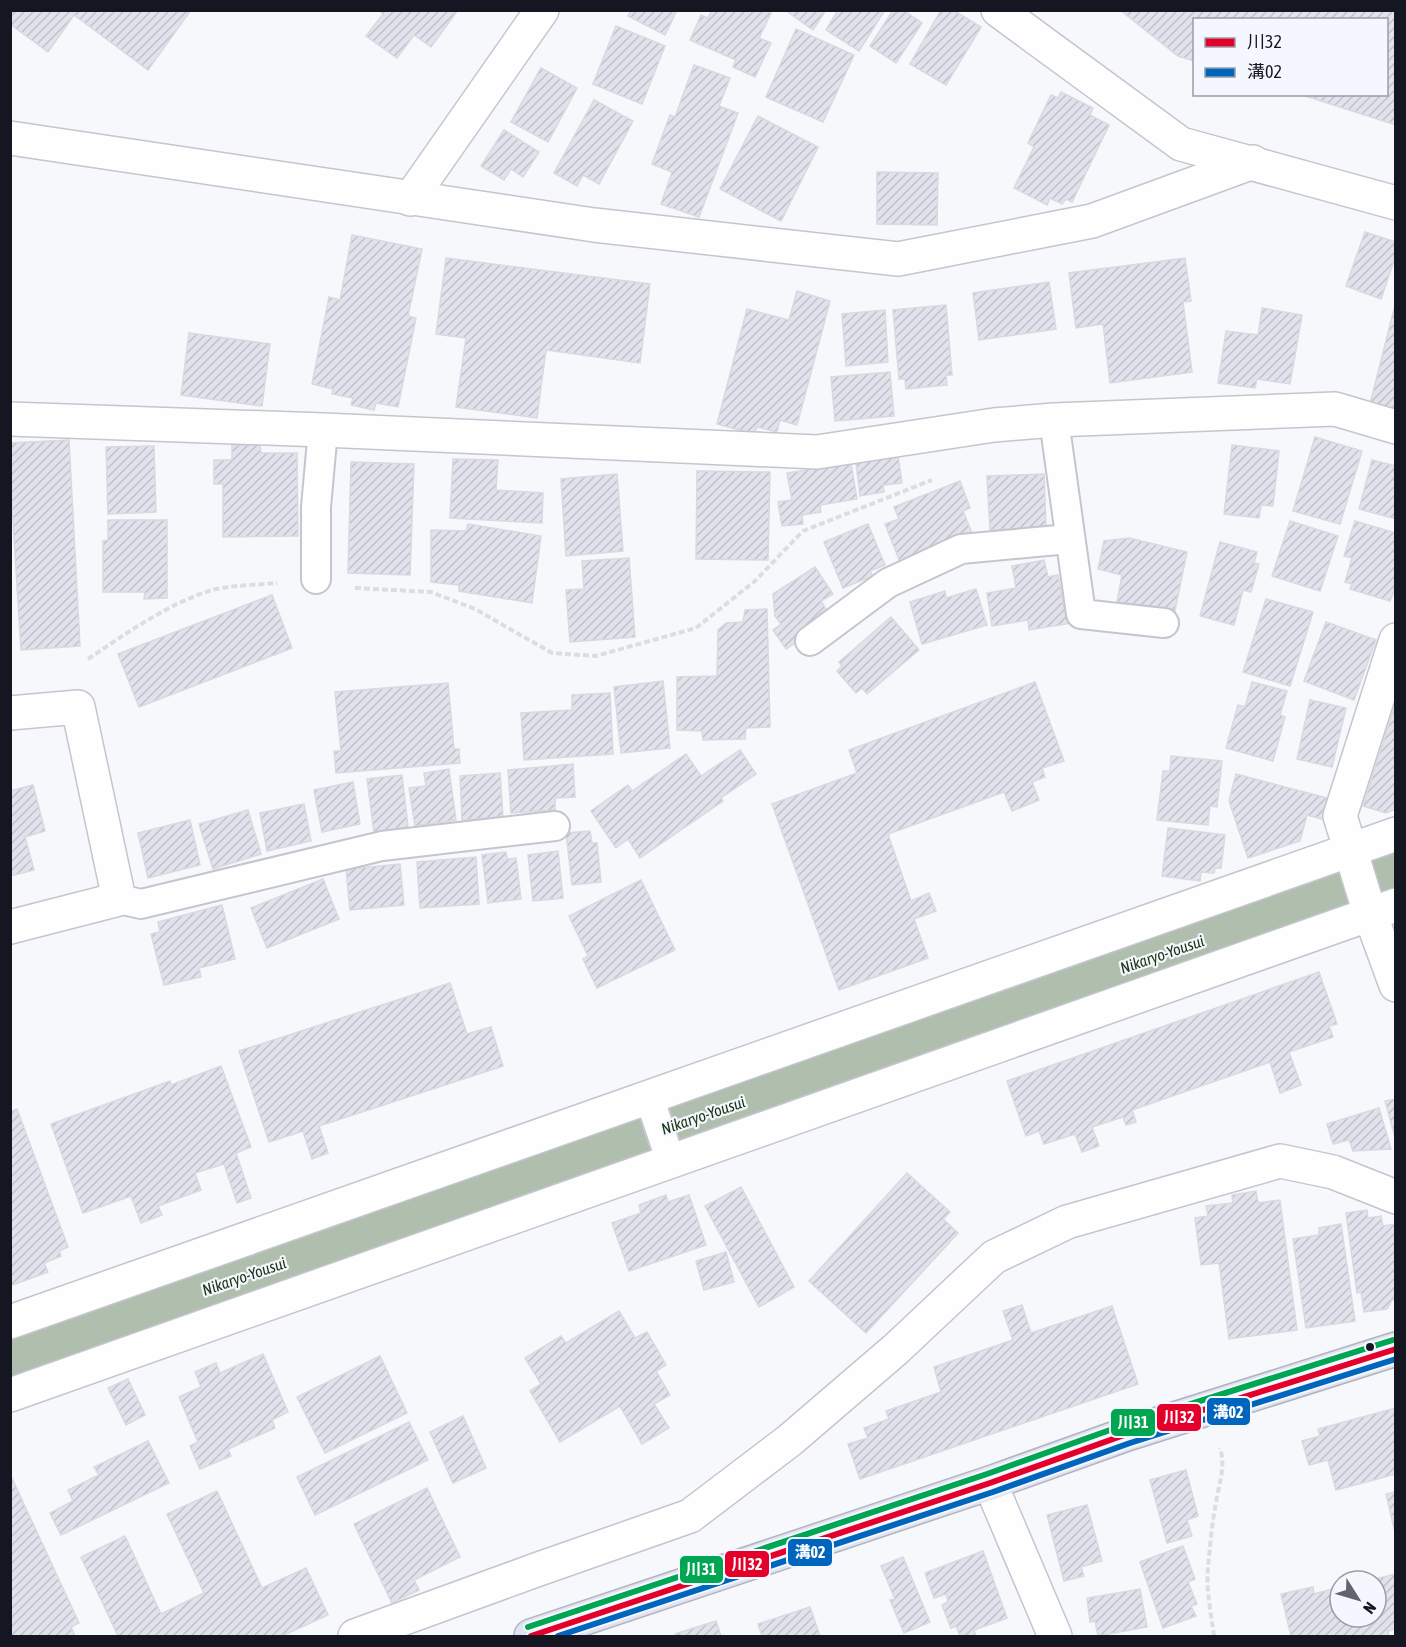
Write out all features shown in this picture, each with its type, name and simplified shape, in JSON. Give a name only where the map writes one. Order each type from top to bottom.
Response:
[{"type":"highway","points":[[531,1636],[990,1483],[1127,1434],[1395,1349]]},
{"type":"street","points":[[411,199],[542,10]]},
{"type":"street","points":[[998,10],[1180,144],[1253,162],[1395,203]]},
{"type":"street","points":[[10,138],[594,225],[898,259],[1092,221],[1253,162]]},
{"type":"street","points":[[10,419],[817,452],[994,425],[1054,420],[1335,409],[1395,427]]},
{"type":"street","points":[[1395,640],[1340,816],[1349,849],[1383,909],[1395,985]]},
{"type":"street","points":[[10,713],[78,707],[119,899],[10,927]]},
{"type":"street","points":[[10,1322],[1395,834]]},
{"type":"street","points":[[10,1395],[1383,909]]},
{"type":"street","points":[[354,1636],[690,1516],[790,1440],[888,1357],[994,1257],[1067,1222],[1280,1161],[1333,1172],[1395,1197]]},
{"type":"street","points":[[990,1483],[1055,1636]]},
{"type":"lane","points":[[1054,420],[1081,614],[1164,623]]},
{"type":"lane","points":[[316,579],[316,507],[323,430]]},
{"type":"lane","points":[[810,641],[888,583],[961,549],[1069,539]]},
{"type":"lane","points":[[119,899],[141,904],[382,846],[555,826]]},
{"type":"lane","points":[[649,1097],[671,1161]]},
{"type":"path","points":[[88,659],[180,602],[214,590],[316,579],[362,590],[431,592],[475,609],[552,653],[596,656],[696,628],[755,581],[803,531],[935,479]]},
{"type":"path","points":[[1206,1409],[1223,1459],[1208,1569],[1208,1594],[1214,1636]]},
{"type":"building","points":[[10,10],[191,10],[148,70],[74,15],[48,52],[10,24]]},
{"type":"building","points":[[378,10],[458,10],[431,47],[414,35],[397,58],[366,36],[383,14]]},
{"type":"building","points":[[631,10],[677,10],[665,35],[628,16]]},
{"type":"building","points":[[712,10],[765,10],[771,13],[759,38],[771,43],[755,77],[733,67],[736,60],[690,40],[701,15],[708,18]]},
{"type":"building","points":[[785,10],[826,10],[813,30]]},
{"type":"building","points":[[838,10],[885,10],[859,51],[826,30]]},
{"type":"building","points":[[893,10],[903,10],[922,23],[896,63],[870,46]]},
{"type":"building","points":[[941,10],[953,10],[981,27],[946,85],[910,64]]},
{"type":"building","points":[[1120,10],[1396,10],[1396,125],[1305,96],[1388,96],[1388,18],[1193,18],[1193,61],[1178,56]]},
{"type":"building","points":[[616,26],[665,46],[642,104],[593,84]]},
{"type":"building","points":[[796,29],[854,55],[823,122],[766,97]]},
{"type":"building","points":[[694,65],[730,78],[719,106],[738,113],[699,217],[661,204],[672,172],[652,164],[670,115],[675,117]]},
{"type":"building","points":[[541,68],[577,88],[548,142],[511,122]]},
{"type":"building","points":[[1061,92],[1093,108],[1090,115],[1109,125],[1072,202],[1066,199],[1062,204],[1050,198],[1047,205],[1014,188],[1034,147],[1028,143],[1051,95],[1058,98]]},
{"type":"building","points":[[594,100],[633,121],[599,184],[583,175],[577,186],[554,173]]},
{"type":"building","points":[[758,116],[818,147],[781,221],[720,189]]},
{"type":"building","points":[[504,130],[539,152],[523,177],[511,169],[504,180],[481,166]]},
{"type":"building","points":[[877,172],[938,173],[937,225],[877,224]]},
{"type":"building","points":[[1365,232],[1396,242],[1396,255],[1381,299],[1346,286]]},
{"type":"building","points":[[352,235],[422,249],[408,316],[416,318],[398,407],[376,403],[374,410],[351,405],[353,398],[332,394],[333,389],[312,384],[329,297],[340,300]]},
{"type":"building","points":[[446,258],[650,284],[640,363],[546,350],[537,418],[456,407],[466,338],[436,334]]},
{"type":"building","points":[[1185,258],[1191,301],[1183,302],[1192,372],[1110,383],[1103,324],[1076,328],[1069,273]]},
{"type":"building","points":[[1049,282],[1056,329],[979,340],[973,293]]},
{"type":"building","points":[[797,291],[830,301],[797,425],[780,420],[777,432],[757,427],[754,434],[717,424],[747,309],[789,320]]},
{"type":"building","points":[[946,305],[952,375],[946,375],[947,385],[906,389],[905,379],[899,379],[893,310]]},
{"type":"building","points":[[1262,308],[1302,315],[1290,384],[1257,379],[1255,388],[1218,383],[1226,331],[1258,335]]},
{"type":"building","points":[[1394,309],[1396,309],[1396,410],[1370,404]]},
{"type":"building","points":[[885,310],[888,362],[846,366],[842,314]]},
{"type":"building","points":[[189,333],[270,344],[262,406],[181,395]]},
{"type":"building","points":[[890,372],[894,416],[835,421],[831,377]]},
{"type":"building","points":[[1315,437],[1362,451],[1340,524],[1293,511]]},
{"type":"building","points":[[69,440],[80,646],[21,650],[10,443]]},
{"type":"building","points":[[260,444],[261,453],[297,453],[298,536],[223,537],[223,484],[214,484],[214,460],[232,460],[232,445]]},
{"type":"building","points":[[1232,445],[1279,451],[1273,506],[1261,505],[1259,518],[1224,514]]},
{"type":"building","points":[[154,446],[156,512],[108,514],[106,447]]},
{"type":"building","points":[[897,449],[902,483],[883,485],[884,492],[860,496],[855,455]]},
{"type":"building","points":[[453,459],[498,460],[496,490],[543,493],[542,523],[450,518]]},
{"type":"building","points":[[1372,460],[1396,466],[1396,519],[1359,509]]},
{"type":"building","points":[[351,462],[414,464],[410,575],[348,573]]},
{"type":"building","points":[[851,463],[857,499],[820,505],[821,512],[802,515],[803,524],[782,526],[778,502],[792,500],[787,473]]},
{"type":"building","points":[[697,471],[770,472],[768,560],[696,559]]},
{"type":"building","points":[[617,474],[623,551],[566,556],[561,479]]},
{"type":"building","points":[[1044,474],[1046,527],[990,530],[987,476]]},
{"type":"building","points":[[960,481],[970,508],[963,511],[972,533],[900,562],[885,524],[899,519],[894,507]]},
{"type":"building","points":[[108,520],[167,520],[167,598],[144,599],[145,592],[103,592],[103,541],[108,540]]},
{"type":"building","points":[[1290,521],[1338,536],[1320,591],[1272,576]]},
{"type":"building","points":[[1355,521],[1396,533],[1396,586],[1390,601],[1350,589],[1352,584],[1345,582],[1352,558],[1344,556]]},
{"type":"building","points":[[468,524],[541,536],[532,603],[459,591],[459,585],[431,582],[431,530],[466,531]]},
{"type":"building","points":[[868,524],[885,565],[870,571],[873,576],[843,588],[824,542]]},
{"type":"building","points":[[1129,538],[1187,552],[1174,615],[1117,602],[1122,575],[1098,569],[1104,541]]},
{"type":"building","points":[[1220,542],[1257,552],[1254,563],[1259,564],[1251,592],[1243,590],[1234,625],[1200,616]]},
{"type":"building","points":[[629,558],[635,637],[570,642],[566,590],[584,589],[582,561]]},
{"type":"building","points":[[1044,560],[1048,577],[1058,575],[1064,608],[1070,607],[1073,623],[1029,630],[1028,620],[992,626],[987,593],[1016,588],[1012,566]]},
{"type":"building","points":[[815,567],[833,594],[821,601],[827,611],[815,618],[820,627],[786,649],[773,630],[781,624],[775,616],[773,594]]},
{"type":"building","points":[[976,589],[987,625],[922,644],[910,602],[945,591],[946,598]]},
{"type":"building","points":[[272,595],[292,648],[139,707],[118,654]]},
{"type":"building","points":[[1266,599],[1313,612],[1290,686],[1243,672]]},
{"type":"building","points":[[767,609],[770,727],[746,728],[745,739],[703,740],[702,731],[677,730],[677,677],[717,676],[718,630],[726,623],[743,622],[745,610]]},
{"type":"building","points":[[891,617],[919,650],[867,694],[862,688],[856,693],[837,671],[842,666],[839,662]]},
{"type":"building","points":[[1326,622],[1376,640],[1354,700],[1304,681]]},
{"type":"building","points":[[663,681],[670,748],[621,753],[614,687]]},
{"type":"building","points":[[1035,682],[1064,761],[1042,768],[1045,777],[1032,782],[1039,800],[1012,811],[1004,792],[888,834],[911,901],[929,893],[936,911],[914,919],[928,958],[839,990],[772,804],[857,773],[849,750]]},
{"type":"building","points":[[1252,682],[1287,691],[1280,715],[1285,717],[1273,761],[1226,748],[1238,705],[1245,707]]},
{"type":"building","points":[[448,683],[454,749],[459,749],[460,763],[336,773],[334,751],[341,751],[335,692]]},
{"type":"building","points":[[610,693],[613,754],[524,760],[521,713],[572,710],[572,695]]},
{"type":"building","points":[[1310,700],[1346,708],[1332,767],[1297,759]]},
{"type":"building","points":[[1396,702],[1396,809],[1386,813],[1363,806]]},
{"type":"building","points":[[740,750],[756,774],[721,798],[723,801],[640,858],[628,839],[616,848],[591,811],[628,785],[632,791],[686,754],[701,776]]},
{"type":"building","points":[[1171,756],[1222,761],[1217,807],[1210,806],[1208,825],[1157,820],[1163,771],[1170,771]]},
{"type":"building","points":[[573,764],[575,797],[555,798],[555,810],[511,813],[508,770]]},
{"type":"building","points":[[449,769],[456,820],[415,826],[409,788],[426,786],[424,773]]},
{"type":"building","points":[[500,773],[503,817],[462,820],[460,776]]},
{"type":"building","points":[[1236,774],[1327,798],[1322,819],[1307,815],[1300,841],[1248,858],[1229,801]]},
{"type":"building","points":[[402,775],[408,827],[374,832],[367,779]]},
{"type":"building","points":[[353,782],[360,824],[322,832],[314,790]]},
{"type":"building","points":[[33,785],[45,831],[25,837],[34,870],[10,876],[10,791]]},
{"type":"building","points":[[304,804],[311,841],[267,851],[260,813]]},
{"type":"building","points":[[248,810],[261,854],[213,869],[199,824]]},
{"type":"building","points":[[190,820],[200,865],[148,878],[138,833]]},
{"type":"building","points":[[1168,828],[1225,835],[1221,868],[1215,868],[1214,873],[1201,872],[1200,881],[1162,876]]},
{"type":"building","points":[[590,831],[592,843],[597,843],[601,882],[572,885],[566,833]]},
{"type":"building","points":[[558,851],[563,898],[533,901],[528,855]]},
{"type":"building","points":[[506,852],[507,859],[516,858],[521,899],[488,903],[482,855]]},
{"type":"building","points":[[476,857],[479,904],[420,908],[417,862]]},
{"type":"building","points":[[400,864],[404,905],[350,910],[346,869]]},
{"type":"building","points":[[323,879],[339,919],[267,948],[251,908]]},
{"type":"building","points":[[641,880],[675,950],[597,988],[583,959],[588,956],[569,916]]},
{"type":"building","points":[[222,905],[235,959],[199,968],[201,977],[164,985],[151,934],[160,932],[158,922]]},
{"type":"building","points":[[1319,972],[1337,1024],[1329,1026],[1333,1037],[1289,1052],[1301,1085],[1280,1093],[1270,1062],[1132,1110],[1136,1122],[1126,1125],[1123,1117],[1092,1127],[1099,1146],[1082,1152],[1075,1134],[1044,1144],[1039,1131],[1026,1136],[1007,1081]]},
{"type":"building","points":[[450,983],[467,1034],[491,1027],[503,1066],[319,1126],[328,1153],[312,1159],[303,1131],[269,1142],[239,1051]]},
{"type":"building","points":[[221,1066],[251,1147],[236,1153],[251,1198],[237,1203],[224,1164],[195,1173],[201,1190],[158,1206],[162,1215],[141,1223],[131,1196],[83,1213],[51,1124],[170,1081],[171,1085]]},
{"type":"building","points":[[1396,1099],[1396,1141],[1385,1101]]},
{"type":"building","points":[[1379,1108],[1391,1149],[1353,1151],[1349,1140],[1333,1144],[1327,1124]]},
{"type":"building","points":[[17,1109],[68,1247],[59,1251],[61,1256],[44,1263],[48,1272],[10,1286],[10,1112]]},
{"type":"building","points":[[907,1173],[950,1212],[943,1219],[958,1233],[866,1333],[809,1281]]},
{"type":"building","points":[[741,1187],[794,1287],[759,1307],[705,1206]]},
{"type":"building","points":[[1256,1191],[1258,1203],[1280,1200],[1297,1330],[1229,1339],[1219,1263],[1201,1265],[1195,1218],[1208,1216],[1206,1206],[1233,1203],[1232,1195]]},
{"type":"building","points":[[666,1195],[668,1202],[689,1195],[706,1245],[629,1271],[612,1223],[641,1213],[639,1205]]},
{"type":"building","points":[[1367,1210],[1368,1218],[1381,1216],[1383,1226],[1396,1224],[1396,1299],[1392,1300],[1387,1309],[1364,1312],[1361,1292],[1357,1293],[1346,1213]]},
{"type":"building","points":[[1341,1224],[1355,1321],[1306,1328],[1293,1239],[1319,1235],[1319,1228]]},
{"type":"building","points":[[726,1252],[734,1282],[704,1290],[696,1261]]},
{"type":"building","points":[[1022,1305],[1031,1333],[1112,1306],[1138,1384],[860,1479],[848,1444],[868,1438],[864,1428],[889,1419],[886,1411],[941,1392],[934,1367],[1013,1340],[1003,1311]]},
{"type":"building","points":[[619,1311],[635,1338],[647,1332],[666,1365],[656,1371],[670,1395],[654,1404],[669,1428],[642,1444],[620,1406],[560,1442],[530,1391],[541,1384],[525,1358],[561,1336],[566,1343]]},
{"type":"building","points":[[263,1354],[288,1412],[272,1420],[275,1428],[228,1449],[231,1456],[200,1469],[190,1446],[198,1442],[179,1397],[201,1387],[195,1372],[216,1363],[220,1373]]},
{"type":"building","points":[[380,1356],[407,1413],[325,1453],[297,1397]]},
{"type":"building","points":[[128,1379],[145,1415],[126,1425],[108,1388]]},
{"type":"building","points":[[1396,1408],[1396,1474],[1336,1490],[1328,1460],[1309,1465],[1302,1441],[1320,1436],[1318,1429]]},
{"type":"building","points":[[463,1416],[486,1468],[453,1483],[430,1432]]},
{"type":"building","points":[[409,1422],[428,1460],[315,1515],[297,1477]]},
{"type":"building","points":[[148,1441],[169,1483],[61,1535],[50,1513],[73,1501],[68,1490],[99,1475],[94,1467]]},
{"type":"building","points":[[1186,1470],[1198,1516],[1187,1520],[1192,1536],[1167,1543],[1150,1480]]},
{"type":"building","points":[[10,1474],[79,1623],[71,1627],[75,1636],[10,1636]]},
{"type":"building","points":[[427,1488],[460,1557],[414,1580],[419,1590],[392,1603],[354,1524]]},
{"type":"building","points":[[217,1491],[262,1588],[306,1568],[328,1615],[282,1636],[118,1636],[81,1557],[125,1536],[161,1614],[204,1593],[167,1514]]},
{"type":"building","points":[[1396,1492],[1396,1537],[1386,1494]]},
{"type":"building","points":[[1087,1505],[1102,1561],[1081,1567],[1084,1576],[1064,1581],[1047,1515]]},
{"type":"building","points":[[1183,1546],[1195,1579],[1188,1582],[1197,1604],[1191,1606],[1196,1616],[1163,1628],[1140,1562]]},
{"type":"building","points":[[983,1551],[1007,1618],[974,1630],[976,1636],[960,1636],[956,1626],[951,1628],[942,1605],[948,1602],[946,1594],[934,1598],[925,1573]]},
{"type":"building","points":[[903,1557],[930,1622],[904,1633],[890,1600],[895,1599],[881,1566]]},
{"type":"building","points":[[1396,1574],[1396,1629],[1388,1631],[1389,1636],[1291,1636],[1281,1594],[1313,1587],[1314,1594],[1328,1590],[1328,1629],[1388,1629],[1388,1576]]},
{"type":"building","points":[[1140,1589],[1147,1627],[1098,1636],[1095,1621],[1090,1622],[1087,1598]]},
{"type":"building","points":[[810,1607],[820,1636],[762,1636],[758,1624]]},
{"type":"building","points":[[716,1621],[721,1636],[676,1636],[675,1634]]},
{"type":"waterway","name":"Nikaryo-Yousui","points":[[10,1358],[768,1089],[1396,872]]},
{"type":"transit line","name":"川31","points":[[528,1627],[987,1474],[1124,1425],[1393,1340]]},
{"type":"transit line","name":"川32","points":[[531,1636],[990,1483],[1127,1434],[1396,1349]]},
{"type":"transit line","name":"溝02","points":[[558,1636],[993,1492],[1130,1443],[1396,1359]]}]
